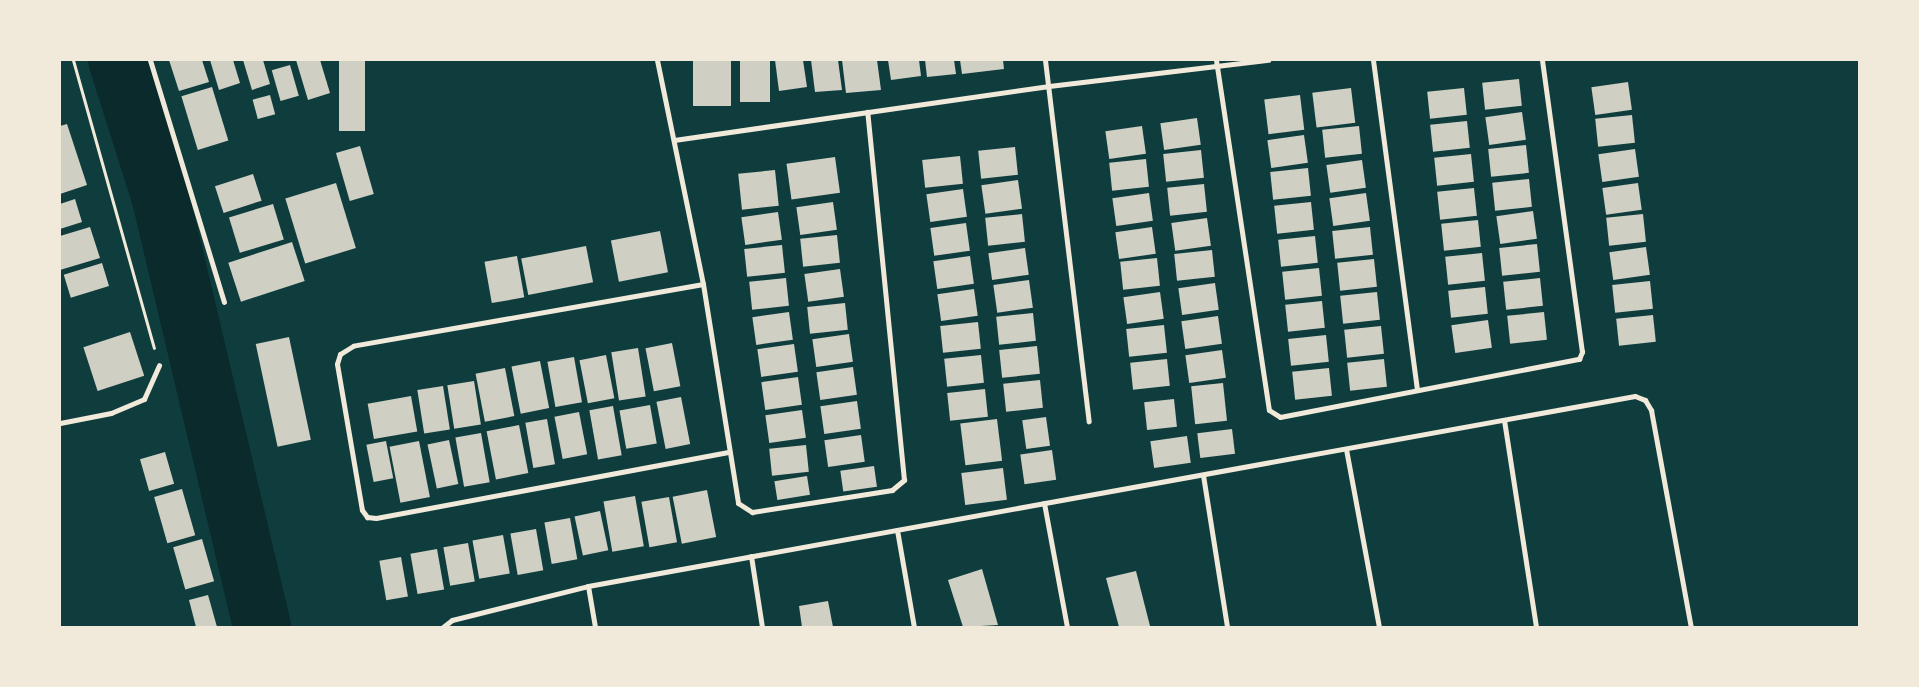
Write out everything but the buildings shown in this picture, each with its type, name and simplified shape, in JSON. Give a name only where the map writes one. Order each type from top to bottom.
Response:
[{"type":"street","points":[[150,60],[224,302]]},
{"type":"street","points":[[657,60],[703,284],[727,452],[738,503],[752,512],[892,490],[904,480],[867,112]]},
{"type":"street","points":[[1045,60],[1089,421]]},
{"type":"street","points":[[1216,60],[1269,410],[1280,417],[1417,389],[1571,363],[1579,360],[1582,352],[1542,60]]},
{"type":"street","points":[[674,140],[1049,86],[1268,60]]},
{"type":"street","points":[[1373,60],[1417,389]]},
{"type":"street","points":[[703,284],[353,346],[340,354],[337,364],[362,510],[367,517],[386,516],[727,452]]},
{"type":"street","points":[[60,423],[111,413],[144,399],[159,366]]},
{"type":"street","points":[[442,627],[452,620],[588,586],[1635,396],[1645,400],[1651,410],[1691,627]]},
{"type":"street","points":[[1504,420],[1536,627]]},
{"type":"street","points":[[1346,448],[1379,627]]},
{"type":"street","points":[[1203,475],[1227,627]]},
{"type":"street","points":[[1044,503],[1066,627]]},
{"type":"street","points":[[898,530],[914,627]]},
{"type":"street","points":[[751,556],[762,627]]},
{"type":"street","points":[[588,586],[595,627]]},
{"type":"path","points":[[73,60],[159,366]]},
{"type":"waterway","points":[[117,60],[161,199],[262,627]]}]
